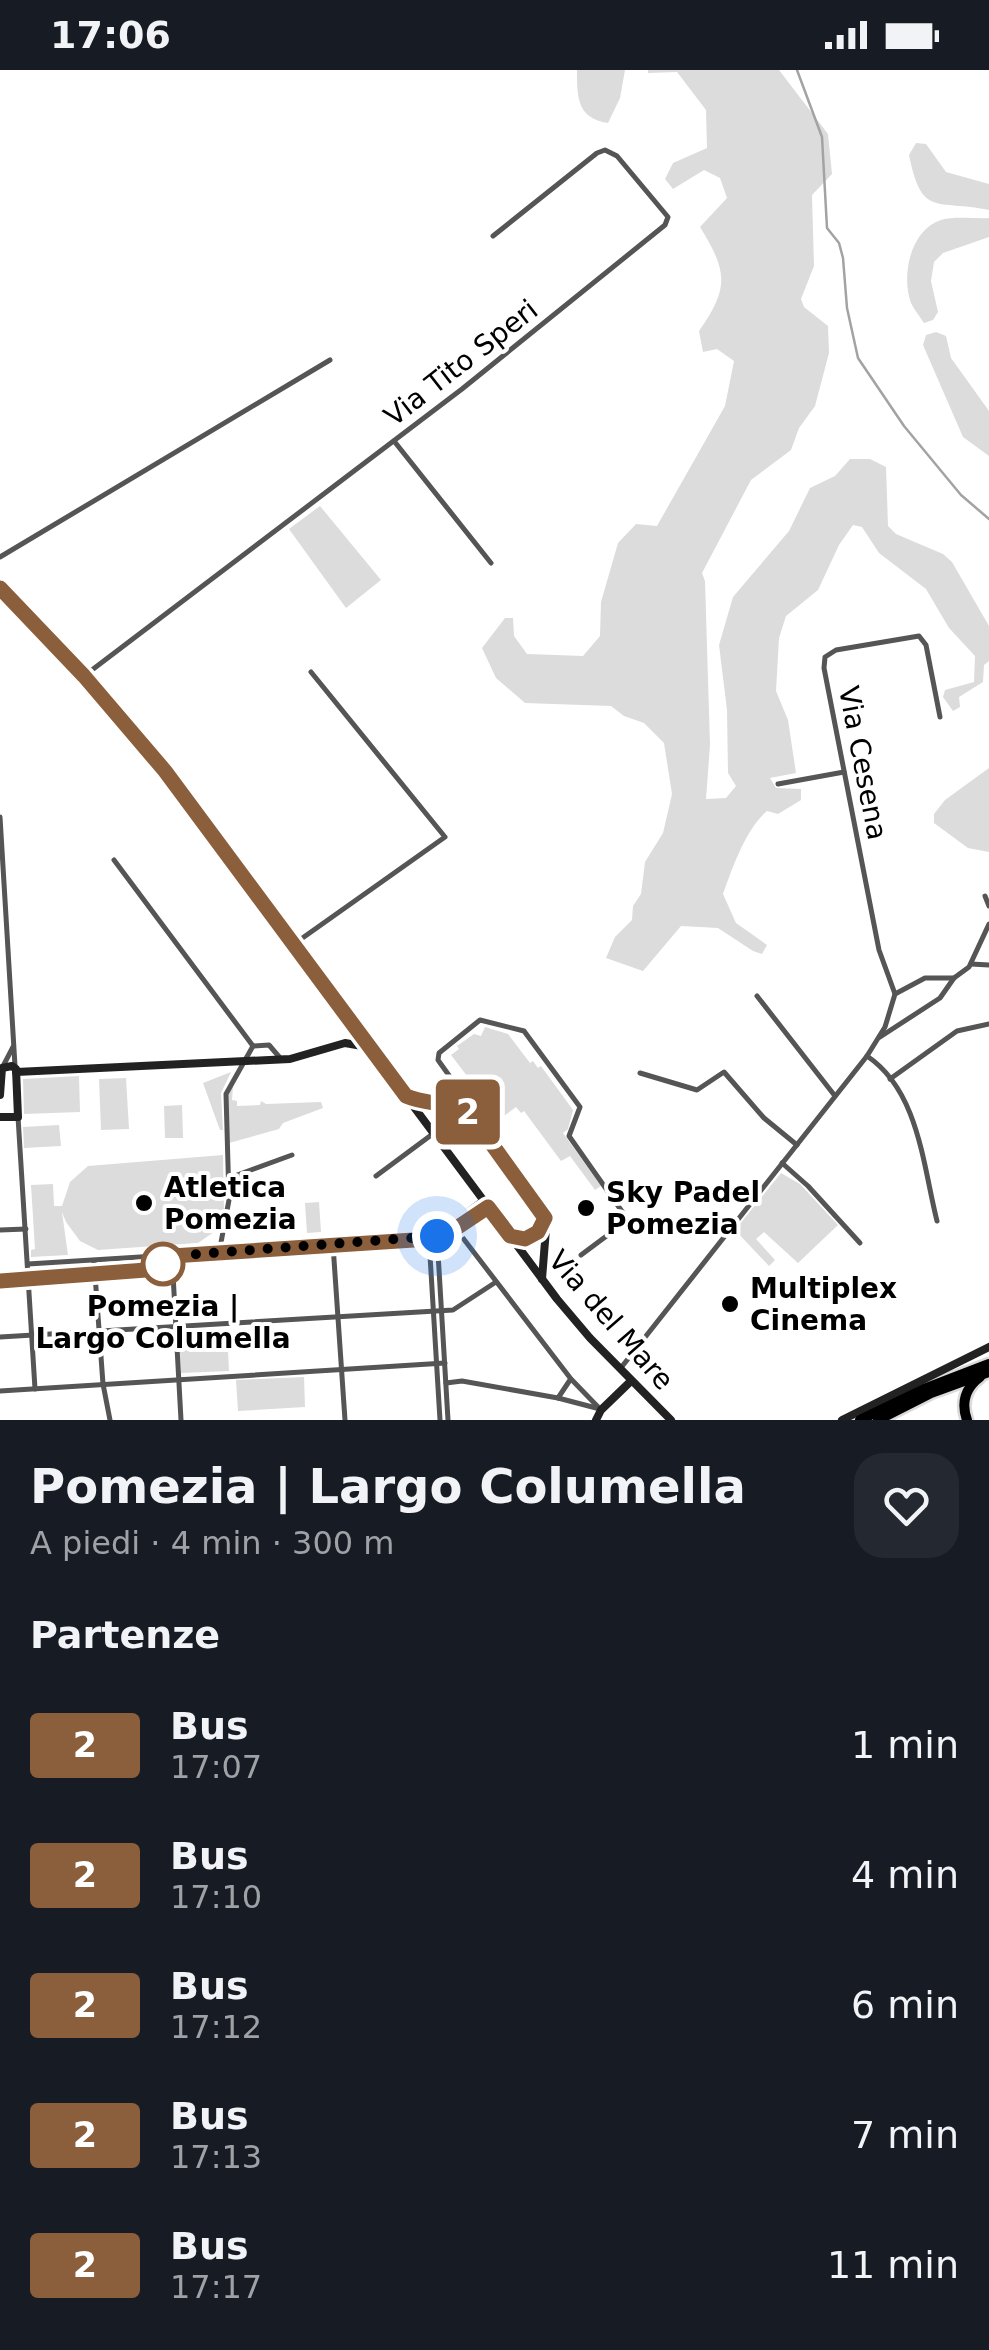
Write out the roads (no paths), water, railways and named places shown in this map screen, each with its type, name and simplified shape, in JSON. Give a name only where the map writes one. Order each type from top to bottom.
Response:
[{"type":"highway","points":[[860,1420],[924,1388],[988,1369]]},
{"type":"highway","points":[[878,1420],[988,1369]]},
{"type":"highway","points":[[967,1420],[964,1408],[968,1390],[988,1369]]},
{"type":"main road","name":"Via del Mare","points":[[0,588],[84,676],[165,771],[581,1329],[672,1420]]},
{"type":"main road","points":[[16,1071],[310,1055],[344,1042],[350,1034],[351,1021]]},
{"type":"main road","points":[[344,1042],[370,1048]]},
{"type":"main road","points":[[0,1095],[2,1068],[10,1065],[16,1071],[18,1117],[1,1116]]},
{"type":"main road","points":[[406,1096],[466,1111],[545,1218],[542,1279]]},
{"type":"main road","points":[[416,1108],[430,1104]]},
{"type":"main road","points":[[425,1121],[430,1104]]},
{"type":"main road","points":[[436,1136],[444,1120],[466,1111]]},
{"type":"main road","points":[[510,1236],[534,1236],[545,1218]]},
{"type":"main road","points":[[522,1253],[538,1252],[545,1243]]},
{"type":"main road","points":[[842,1420],[989,1348]]},
{"type":"main road","points":[[596,1420],[601,1410],[632,1381]]},
{"type":"street","name":"Via Tito Speri","points":[[84,676],[394,440],[665,225],[668,218],[617,156],[604,150],[494,236]]},
{"type":"street","points":[[0,557],[330,360]]},
{"type":"street","points":[[394,440],[491,563]]},
{"type":"street","name":"Via Cesena","points":[[894,994],[879,950],[824,658],[829,652],[911,636],[921,638],[940,716]]},
{"type":"street","points":[[294,944],[445,837],[311,672]]},
{"type":"street","points":[[778,784],[844,772]]},
{"type":"street","points":[[0,817],[4,959],[16,1071]]},
{"type":"street","points":[[114,860],[253,1046]]},
{"type":"street","points":[[985,896],[989,906]]},
{"type":"street","points":[[878,1039],[935,1002],[971,964],[989,924]]},
{"type":"street","points":[[971,964],[989,964]]},
{"type":"street","points":[[620,1369],[867,1056],[890,1015],[894,994],[925,978],[954,978]]},
{"type":"street","points":[[757,996],[835,1096]]},
{"type":"street","points":[[466,1111],[464,1095],[438,1060],[438,1053],[480,1020],[524,1031],[580,1107],[569,1136],[628,1220],[581,1255]]},
{"type":"street","points":[[890,1079],[955,1032],[989,1024]]},
{"type":"street","points":[[2,1068],[14,1039]]},
{"type":"street","points":[[253,1046],[269,1045],[281,1059]]},
{"type":"street","points":[[219,1253],[228,1211],[225,1097],[229,1083],[253,1046]]},
{"type":"street","points":[[867,1056],[890,1079],[909,1109],[937,1221]]},
{"type":"street","points":[[640,1074],[699,1090],[724,1072],[761,1115],[796,1145]]},
{"type":"street","points":[[18,1117],[35,1389]]},
{"type":"street","points":[[376,1176],[436,1136]]},
{"type":"street","points":[[228,1178],[292,1155]]},
{"type":"street","points":[[782,1164],[808,1186],[860,1243]]},
{"type":"street","points":[[28,1264],[433,1238],[456,1229],[485,1203]]},
{"type":"street","points":[[433,1238],[485,1203]]},
{"type":"street","points":[[0,1230],[26,1228]]},
{"type":"street","points":[[456,1229],[570,1379],[601,1410]]},
{"type":"street","points":[[433,1238],[442,1310],[448,1420]]},
{"type":"street","points":[[433,1238],[440,1420]]},
{"type":"street","points":[[333,1246],[345,1420]]},
{"type":"street","points":[[0,1281],[150,1269],[172,1256]]},
{"type":"street","points":[[172,1256],[181,1420]]},
{"type":"street","points":[[94,1261],[103,1384],[110,1420]]},
{"type":"street","points":[[0,1337],[457,1309],[496,1282]]},
{"type":"street","points":[[0,1391],[445,1363]]},
{"type":"street","points":[[558,1398],[570,1379]]},
{"type":"street","points":[[446,1382],[558,1398],[601,1410]]},
{"type":"waterway","points":[[797,70],[822,137],[827,228],[839,243],[843,258],[847,308],[858,358],[904,426],[961,495],[989,519]]},
{"type":"place","name":"Atletica Pomezia","points":[[144,1203]]},
{"type":"place","name":"Sky Padel Pomezia","points":[[586,1208]]},
{"type":"place","name":"Pomezia | Largo Columella","points":[[163,1264]]},
{"type":"place","name":"Multiplex Cinema","points":[[730,1304]]}]
